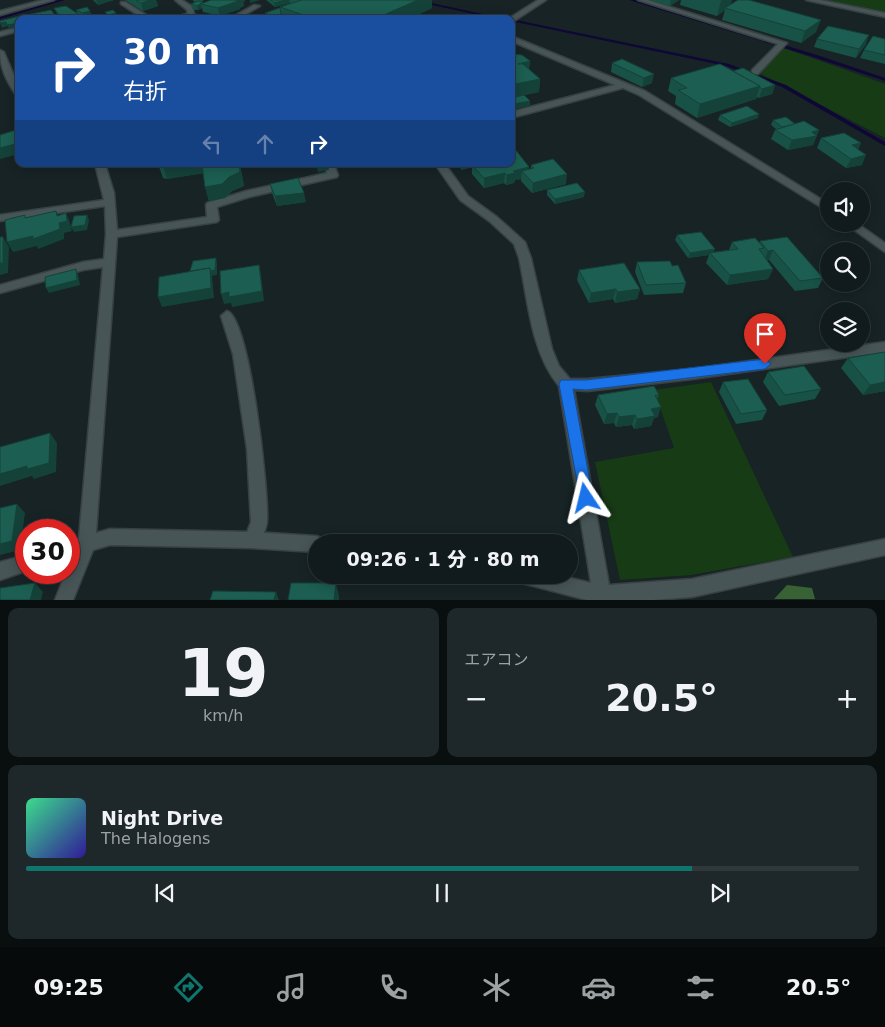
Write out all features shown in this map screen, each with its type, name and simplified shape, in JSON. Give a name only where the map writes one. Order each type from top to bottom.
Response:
[{"type":"street","points":[[0,13],[51,0]]},
{"type":"street","points":[[178,0],[190,9],[191,15]]},
{"type":"street","points":[[515,17],[543,0]]},
{"type":"street","points":[[641,0],[783,43],[755,72]]},
{"type":"street","points":[[809,0],[885,15]]},
{"type":"street","points":[[123,2],[144,15]]},
{"type":"street","points":[[239,15],[256,6]]},
{"type":"street","points":[[0,34],[15,30]]},
{"type":"street","points":[[515,40],[642,93],[820,204]]},
{"type":"street","points":[[0,52],[2,66],[15,87]]},
{"type":"street","points":[[9,78],[15,76]]},
{"type":"street","points":[[515,114],[625,85]]},
{"type":"street","points":[[64,600],[87,544],[112,234],[110,202],[101,167]]},
{"type":"street","points":[[112,234],[213,220],[211,205],[246,194],[333,175],[330,167]]},
{"type":"street","points":[[442,167],[464,198],[493,219],[519,242],[525,258],[545,349],[552,369],[566,384],[602,594]]},
{"type":"street","points":[[0,218],[110,202]]},
{"type":"street","points":[[862,232],[885,248]]},
{"type":"street","points":[[0,289],[83,266],[109,262]]},
{"type":"street","points":[[227,316],[232,322],[238,349],[254,461],[259,507],[258,524],[252,540]]},
{"type":"street","points":[[566,384],[586,385],[692,374],[885,348]]},
{"type":"street","points":[[80,546],[110,538],[252,540],[308,544]]},
{"type":"street","points":[[559,584],[602,594],[692,588],[885,547]]},
{"type":"street","points":[[0,571],[15,566]]},
{"type":"green space","points":[[824,0],[885,0],[885,12]]},
{"type":"green space","points":[[784,48],[885,84],[885,138],[759,73]]},
{"type":"green space","points":[[711,382],[793,557],[691,575],[620,580],[595,462],[674,448],[654,390]]},
{"type":"green space","points":[[787,585],[812,588],[815,599],[774,599]]},
{"type":"building","points":[[136,0],[150,0],[141,3]]},
{"type":"building","points":[[211,0],[238,1],[218,8],[201,4]]},
{"type":"building","points":[[271,0],[286,0],[274,3]]},
{"type":"building","points":[[302,0],[418,0],[386,14],[388,15],[303,15],[280,7]]},
{"type":"building","points":[[738,0],[749,0],[821,20],[805,31],[725,8]]},
{"type":"building","points":[[198,1],[203,2],[197,6],[191,4]]},
{"type":"building","points":[[66,6],[78,14],[59,15],[54,8]]},
{"type":"building","points":[[87,7],[90,11],[83,13],[76,10]]},
{"type":"building","points":[[280,8],[281,14],[270,15],[265,13]]},
{"type":"building","points":[[51,10],[55,15],[26,15]]},
{"type":"building","points":[[113,10],[116,13],[108,15],[105,12]]},
{"type":"building","points":[[15,17],[15,24],[7,25],[6,22],[0,23],[0,21]]},
{"type":"building","points":[[828,26],[869,35],[859,49],[817,39]]},
{"type":"building","points":[[873,36],[885,39],[885,55],[864,50]]},
{"type":"building","points":[[515,54],[522,55],[530,61],[518,64],[523,64],[540,79],[515,84]]},
{"type":"building","points":[[622,59],[654,74],[644,78],[612,63]]},
{"type":"building","points":[[720,64],[760,86],[700,104],[678,90],[687,88],[671,78]]},
{"type":"building","points":[[743,68],[775,85],[762,89],[733,71]]},
{"type":"building","points":[[524,95],[530,101],[515,104],[515,97]]},
{"type":"building","points":[[747,106],[759,114],[732,123],[720,115]]},
{"type":"building","points":[[786,117],[795,124],[782,127],[773,120]]},
{"type":"building","points":[[804,121],[819,130],[812,132],[817,136],[792,140],[775,130]]},
{"type":"building","points":[[15,130],[15,144],[0,148],[0,135]]},
{"type":"building","points":[[844,133],[861,143],[852,145],[866,155],[851,159],[821,138]]},
{"type":"building","points":[[515,149],[529,167],[513,171],[515,173],[507,175],[505,173],[484,178],[474,167],[515,167]]},
{"type":"building","points":[[553,159],[567,174],[533,183],[522,171],[534,168],[531,165]]},
{"type":"building","points":[[202,167],[239,167],[240,172],[229,177],[222,184],[205,187]]},
{"type":"building","points":[[298,178],[304,193],[275,196],[270,184]]},
{"type":"building","points":[[577,183],[585,192],[555,199],[547,190]]},
{"type":"building","points":[[56,211],[57,216],[66,213],[67,221],[59,223],[60,229],[33,239],[33,236],[7,242],[5,220],[25,215],[25,218]]},
{"type":"building","points":[[87,215],[85,225],[71,227],[74,216]]},
{"type":"building","points":[[701,232],[715,249],[690,253],[677,235]]},
{"type":"building","points":[[0,237],[3,237],[3,263],[0,263]]},
{"type":"building","points":[[787,237],[820,275],[820,278],[800,281],[773,250],[768,251],[760,241]]},
{"type":"building","points":[[755,238],[764,248],[759,249],[773,269],[730,275],[710,253],[738,249],[732,242]]},
{"type":"building","points":[[216,258],[215,270],[211,271],[210,268],[190,271],[193,261]]},
{"type":"building","points":[[670,261],[672,266],[678,265],[686,283],[646,285],[637,262]]},
{"type":"building","points":[[624,263],[640,289],[617,292],[616,289],[591,293],[579,270]]},
{"type":"building","points":[[259,265],[262,291],[229,297],[229,292],[221,294],[220,271]]},
{"type":"building","points":[[210,268],[211,288],[158,297],[159,277]]},
{"type":"building","points":[[76,269],[77,280],[46,288],[45,277]]},
{"type":"building","points":[[885,352],[885,382],[870,385],[848,358]]},
{"type":"building","points":[[804,366],[821,389],[785,395],[768,372]]},
{"type":"building","points":[[748,379],[767,410],[741,414],[723,382]]},
{"type":"building","points":[[654,386],[659,395],[655,395],[661,407],[651,409],[655,416],[637,419],[635,415],[619,417],[617,413],[607,414],[598,395]]},
{"type":"building","points":[[50,433],[49,463],[27,469],[27,466],[0,474],[0,447]]},
{"type":"building","points":[[17,504],[12,541],[0,544],[0,508]]},
{"type":"building","points":[[291,583],[336,584],[334,600],[288,600]]},
{"type":"building","points":[[35,584],[30,600],[0,600],[0,588]]},
{"type":"building","points":[[213,591],[276,592],[274,600],[210,600]]},
{"type":"waterway","points":[[0,18],[63,0]]},
{"type":"waterway","points":[[411,0],[484,15]]},
{"type":"waterway","points":[[631,0],[815,56],[885,80]]},
{"type":"waterway","points":[[515,21],[727,65],[784,86],[885,144]]},
{"type":"route","points":[[586,498],[566,384],[586,385],[765,364]]}]
